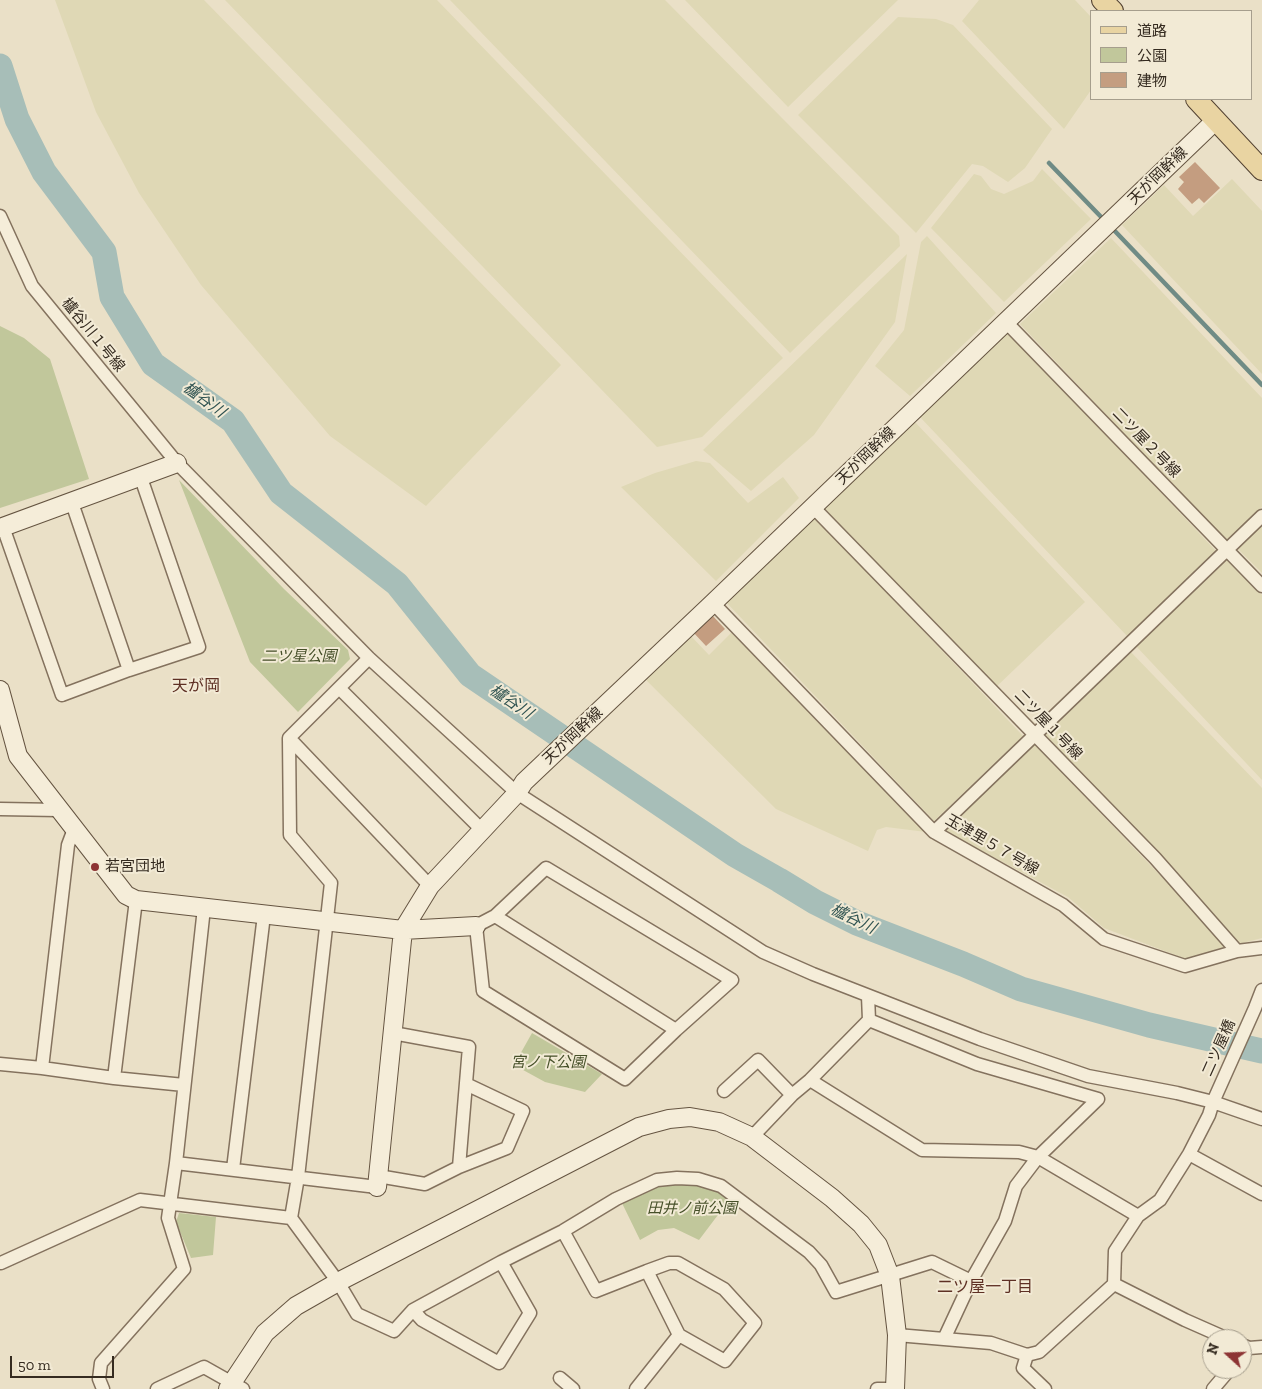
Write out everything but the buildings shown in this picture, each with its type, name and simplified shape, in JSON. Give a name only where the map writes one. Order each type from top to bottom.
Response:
[{"type":"main road","points":[[1102,0],[1112,10]]},
{"type":"main road","points":[[1197,100],[1262,170]]},
{"type":"street","name":"天が岡幹線","points":[[404,930],[430,886],[520,787],[1216,120]]},
{"type":"street","name":"櫨谷川１号線","points":[[0,216],[32,286],[177,463],[369,658],[520,787],[763,952],[812,974],[980,1039],[1088,1076],[1177,1093],[1215,1097],[1262,1119]]},
{"type":"street","name":"二ツ屋２号線","points":[[1006,322],[1262,586]]},
{"type":"street","points":[[141,478],[199,647],[62,695],[2,528],[141,478],[177,463]]},
{"type":"street","points":[[72,503],[129,670]]},
{"type":"street","name":"二ツ屋１号線","points":[[813,507],[1155,858],[1237,951]]},
{"type":"street","points":[[934,832],[1262,516]]},
{"type":"street","name":"玉津里５７号線","points":[[714,603],[934,832],[1064,905],[1104,939],[1186,966],[1237,951]]},
{"type":"street","points":[[369,658],[289,738],[290,835],[330,883],[298,1177],[291,1218],[338,1282],[357,1314],[394,1331],[413,1310],[563,1231],[616,1199],[657,1180],[677,1178],[698,1179],[721,1186],[809,1252],[821,1265],[836,1292],[932,1262],[971,1281]]},
{"type":"street","points":[[339,688],[482,830]]},
{"type":"street","points":[[0,690],[18,756],[126,895],[136,900],[404,930],[476,926],[495,916],[546,868],[732,980],[625,1079],[483,991],[476,926]]},
{"type":"street","points":[[289,738],[430,886]]},
{"type":"street","points":[[0,809],[59,810]]},
{"type":"street","points":[[42,1068],[68,845],[74,829]]},
{"type":"street","points":[[114,1078],[136,900]]},
{"type":"street","points":[[103,1389],[99,1379],[101,1363],[184,1269],[168,1218],[176,1163],[204,908]]},
{"type":"street","points":[[233,1169],[264,915]]},
{"type":"street","points":[[495,916],[676,1030]]},
{"type":"street","points":[[377,1181],[404,930]]},
{"type":"street","points":[[1237,951],[1262,948]]},
{"type":"street","name":"二ツ屋橋","points":[[1138,1216],[1160,1200],[1189,1154],[1209,1115],[1215,1097],[1262,990]]},
{"type":"street","points":[[752,1137],[869,1020],[868,996]]},
{"type":"street","points":[[869,1020],[977,1064],[1098,1099],[1038,1157],[1016,1186],[1005,1221],[971,1281],[944,1339]]},
{"type":"street","points":[[393,1033],[468,1047],[459,1166]]},
{"type":"street","points":[[724,1091],[758,1060],[792,1095]]},
{"type":"street","points":[[0,1064],[184,1085]]},
{"type":"street","points":[[810,1080],[922,1150],[1019,1152],[1038,1157],[1138,1216],[1115,1251],[1114,1284],[1038,1352],[1026,1355],[991,1342],[897,1335]]},
{"type":"street","points":[[176,1163],[298,1177],[426,1184],[459,1166],[507,1148],[523,1110],[466,1084]]},
{"type":"street","points":[[157,1389],[204,1367],[234,1387],[265,1333],[296,1306],[338,1282],[640,1127],[669,1119],[690,1117],[719,1122],[752,1137],[832,1198],[861,1224],[878,1245],[890,1276],[897,1335],[894,1389],[877,1389]]},
{"type":"street","points":[[1189,1154],[1262,1194]]},
{"type":"street","points":[[1,1263],[140,1200],[169,1205],[291,1218]]},
{"type":"street","points":[[563,1231],[596,1291],[647,1271],[668,1263],[678,1263],[724,1289],[755,1323],[725,1361],[679,1335],[647,1271]]},
{"type":"street","points":[[413,1310],[422,1320],[499,1363],[530,1313],[501,1262]]},
{"type":"street","points":[[1114,1284],[1205,1329]]},
{"type":"street","points":[[636,1389],[679,1335]]},
{"type":"street","points":[[1026,1355],[1023,1368],[1045,1389]]},
{"type":"street","points":[[560,1378],[573,1389]]},
{"type":"street","points":[[1213,1389],[1222,1379]]},
{"type":"shaded area","points":[[55,0],[204,0],[561,365],[426,506],[330,436],[201,285],[139,193],[96,112]]},
{"type":"shaded area","points":[[225,0],[437,0],[783,358],[702,437],[657,447]]},
{"type":"shaded area","points":[[450,0],[665,0],[899,236],[900,246],[790,353]]},
{"type":"shaded area","points":[[685,0],[898,0],[788,107]]},
{"type":"shaded area","points":[[979,0],[1075,0],[1090,16],[1090,91],[1064,129],[962,21]]},
{"type":"shaded area","points":[[898,17],[936,19],[953,25],[1052,129],[1025,168],[1008,182],[983,166],[972,164],[916,233],[798,115]]},
{"type":"shaded area","points":[[1042,169],[1091,219],[1004,302],[931,228],[974,174],[981,176],[991,189],[1004,194],[1033,181]]},
{"type":"shaded area","points":[[1232,179],[1262,211],[1262,374],[1122,225],[1164,185],[1193,216]]},
{"type":"shaded area","points":[[927,236],[996,313],[910,396],[875,366],[904,330],[921,242]]},
{"type":"shaded area","points":[[1111,238],[1262,398],[1262,507],[1226,541],[1020,324]]},
{"type":"shaded area","points":[[907,254],[895,322],[814,435],[751,491],[703,450]]},
{"type":"shaded area","points":[[1009,332],[1216,551],[1127,636],[920,417]]},
{"type":"shaded area","points":[[915,422],[1085,602],[995,688],[825,509]]},
{"type":"shaded area","points":[[696,461],[710,463],[748,503],[783,477],[799,498],[716,581],[621,487],[655,473]]},
{"type":"shaded area","points":[[814,516],[1023,736],[934,821],[725,601]]},
{"type":"shaded area","points":[[1262,523],[1262,573],[1236,547]]},
{"type":"shaded area","points":[[1226,557],[1262,595],[1262,780],[1135,645]]},
{"type":"shaded area","points":[[732,632],[926,832],[886,827],[877,830],[868,851],[776,809],[645,679],[690,635],[709,655]]},
{"type":"shaded area","points":[[1128,649],[1262,788],[1262,938],[1239,944],[1040,734]]},
{"type":"shaded area","points":[[1032,742],[1228,946],[1186,959],[1104,928],[1068,897],[943,830]]},
{"type":"green space","points":[[0,326],[24,338],[50,359],[89,479],[0,508]]},
{"type":"green space","name":"二ツ星公園","points":[[179,480],[284,589],[348,650],[350,659],[298,712],[250,662]]},
{"type":"green space","name":"宮ノ下公園","points":[[532,1033],[602,1074],[585,1092],[545,1082],[514,1065]]},
{"type":"green space","name":"田井ノ前公園","points":[[688,1182],[719,1190],[730,1199],[699,1240],[674,1228],[658,1230],[640,1240],[621,1201],[656,1184]]},
{"type":"green space","points":[[179,1213],[216,1217],[213,1255],[191,1258],[176,1222]]},
{"type":"waterway","name":"櫨谷川","points":[[0,66],[17,119],[44,172],[104,252],[112,297],[153,364],[233,421],[281,493],[397,584],[470,675],[735,855],[815,902],[857,923],[963,964],[1021,989],[1149,1025],[1262,1051]]},
{"type":"waterway","points":[[1049,163],[1105,221]]},
{"type":"waterway","points":[[1111,227],[1262,385]]},
{"type":"place","name":"若宮団地","points":[[95,867]]},
{"type":"district","name":"天が岡","points":[[196,686]]},
{"type":"district","name":"二ツ屋一丁目","points":[[985,1287]]}]
